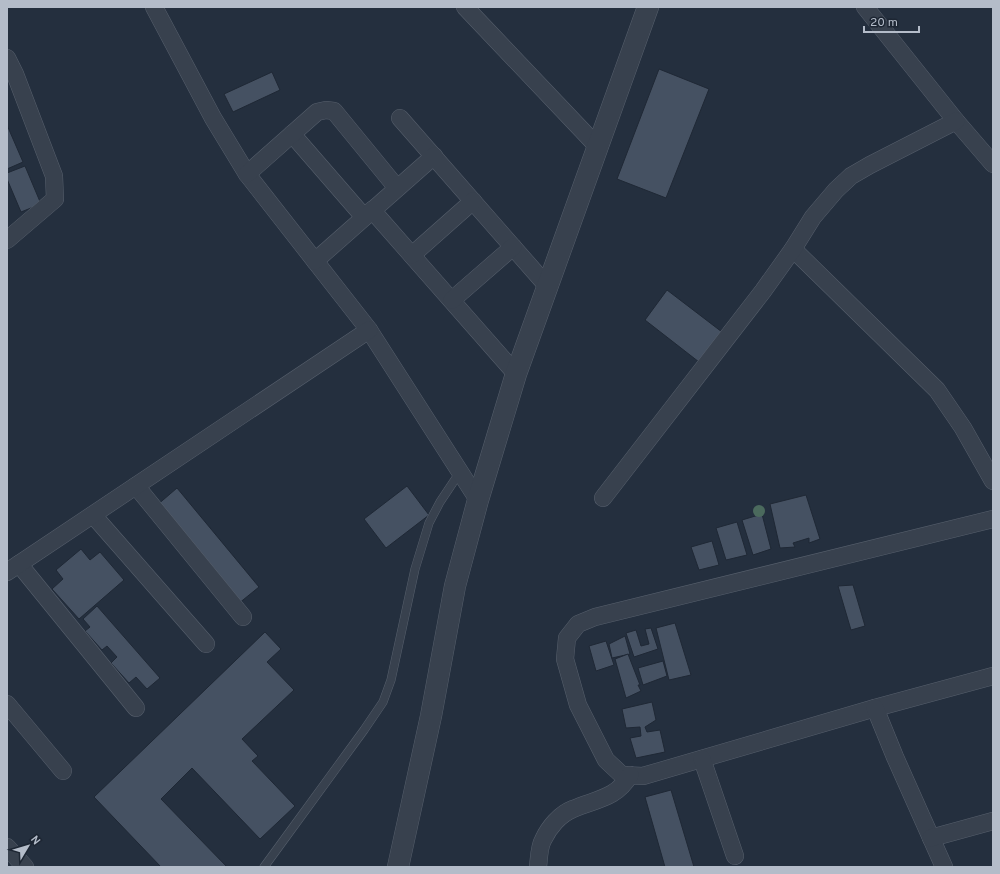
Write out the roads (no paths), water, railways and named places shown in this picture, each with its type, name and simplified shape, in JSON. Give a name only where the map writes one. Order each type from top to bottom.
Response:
[{"type":"street","points":[[154,7],[213,118],[247,174],[369,330],[478,500]]},
{"type":"street","points":[[465,7],[597,146]]},
{"type":"street","points":[[398,867],[431,716],[454,586],[478,500],[516,374],[648,7]]},
{"type":"street","points":[[865,7],[956,121],[993,164]]},
{"type":"street","points":[[7,58],[11,76],[54,176],[55,199],[7,240]]},
{"type":"street","points":[[247,174],[317,112],[326,110],[334,111],[397,188]]},
{"type":"street","points":[[400,118],[548,287]]},
{"type":"street","points":[[603,498],[762,291],[793,249],[813,216],[836,190],[851,176],[956,121]]},
{"type":"street","points":[[292,134],[368,213],[412,255],[516,374]]},
{"type":"street","points":[[315,261],[434,156]]},
{"type":"street","points":[[412,255],[473,202]]},
{"type":"street","points":[[452,300],[513,247]]},
{"type":"street","points":[[793,249],[937,390],[963,428],[993,482]]},
{"type":"street","points":[[136,708],[13,568],[369,330]]},
{"type":"street","points":[[136,486],[243,617]]},
{"type":"street","points":[[93,514],[206,644]]},
{"type":"street","points":[[993,519],[595,617],[578,624],[567,638],[565,659],[578,705],[606,760],[622,775],[643,776],[875,708],[993,676]]},
{"type":"street","points":[[7,704],[63,771]]},
{"type":"street","points":[[875,708],[944,867]]},
{"type":"street","points":[[702,758],[735,856]]},
{"type":"street","points":[[538,867],[542,841],[554,823],[572,809],[607,797],[624,785],[630,775]]},
{"type":"street","points":[[931,838],[993,821]]},
{"type":"street","points":[[7,847],[25,867]]},
{"type":"lane","points":[[264,867],[383,702],[391,680],[415,569],[429,523],[440,502],[460,472]]}]
